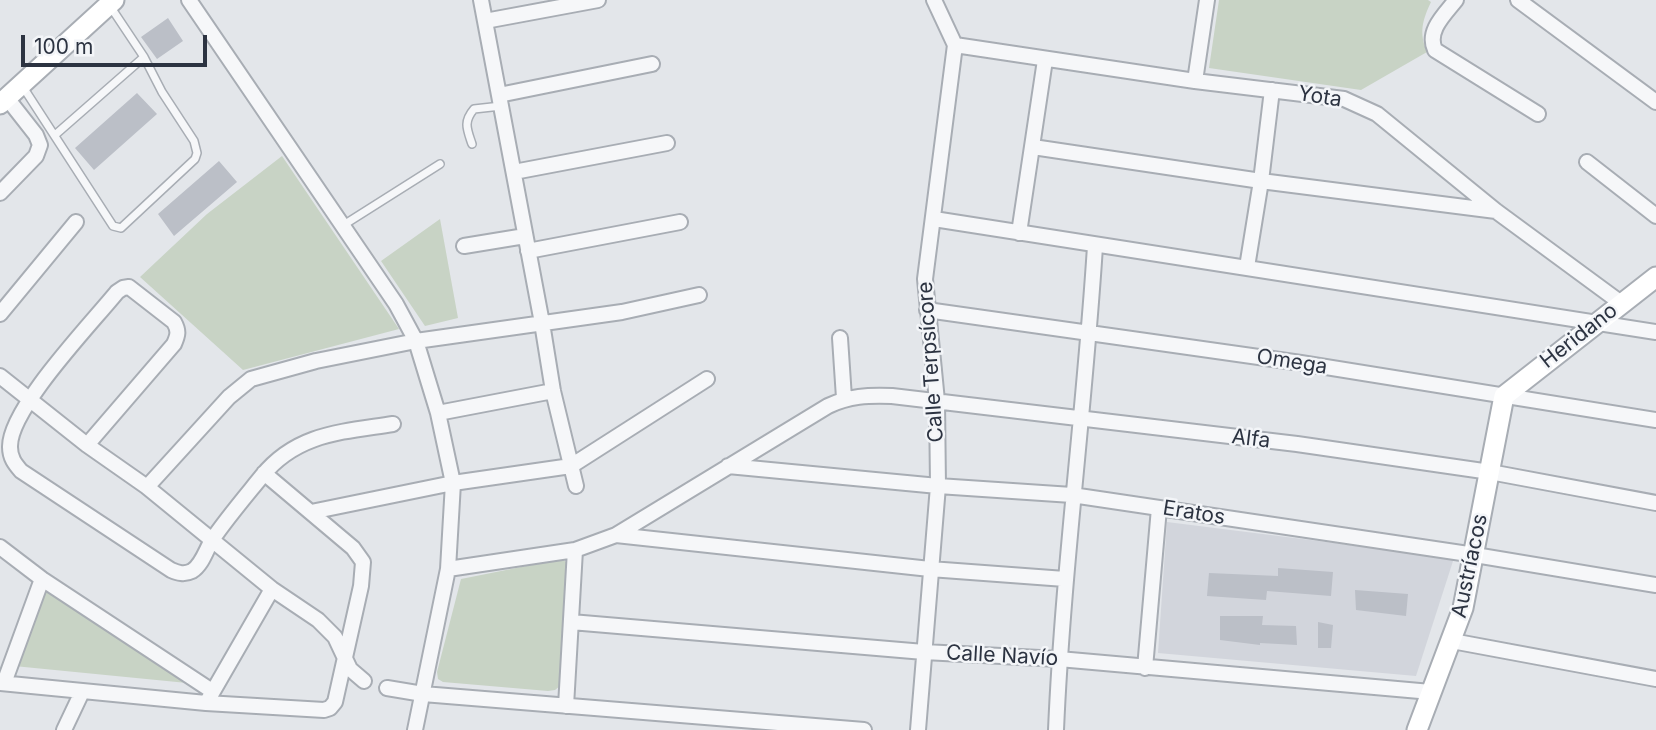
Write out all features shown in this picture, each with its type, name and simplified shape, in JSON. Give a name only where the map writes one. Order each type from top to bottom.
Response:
[{"type":"street","points":[[189,0],[396,304],[416,341],[438,412],[453,483],[448,569],[415,730]]},
{"type":"street","points":[[481,0],[553,391],[576,486]]},
{"type":"street","points":[[485,21],[598,0]]},
{"type":"street","points":[[934,0],[955,45]]},
{"type":"street","points":[[1195,81],[1205,0]]},
{"type":"street","points":[[1456,0],[1437,25],[1432,37],[1435,50],[1538,114]]},
{"type":"street","points":[[1518,0],[1656,102]]},
{"type":"street","points":[[0,193],[36,156],[40,145],[9,95],[111,2]]},
{"type":"street","name":"Yota","points":[[955,45],[1195,81],[1344,99],[1377,114],[1496,211],[1621,303]]},
{"type":"street","name":"Calle Terpsícore","points":[[918,730],[938,486],[937,401],[926,310],[927,255],[934,219],[955,45]]},
{"type":"street","points":[[1019,233],[1045,60]]},
{"type":"street","points":[[500,100],[652,64]]},
{"type":"street","points":[[1247,267],[1272,90]]},
{"type":"street","points":[[514,172],[667,143]]},
{"type":"street","points":[[1032,147],[1261,181],[1496,211]]},
{"type":"street","points":[[1587,162],[1656,216]]},
{"type":"street","points":[[934,219],[1656,331]]},
{"type":"street","points":[[0,314],[76,222]]},
{"type":"street","points":[[528,251],[680,222]]},
{"type":"street","points":[[464,246],[525,236]]},
{"type":"street","points":[[1056,730],[1065,579],[1082,419],[1095,246]]},
{"type":"street","name":"Heridano","points":[[1504,396],[1656,277]]},
{"type":"street","points":[[87,445],[178,337],[174,322],[130,287],[117,292],[29,400],[12,434],[12,460],[21,471],[179,573],[195,570],[212,540],[264,473],[283,454],[324,435],[393,424]]},
{"type":"street","points":[[147,487],[229,397],[251,379],[316,361],[416,341],[622,312],[699,295]]},
{"type":"street","name":"Omega","points":[[926,310],[1301,363],[1656,420]]},
{"type":"street","points":[[448,569],[575,550],[616,535],[844,398],[840,338]]},
{"type":"street","points":[[0,376],[87,445],[147,487],[272,589],[318,621],[335,638],[350,669],[364,681]]},
{"type":"street","points":[[311,512],[453,483],[571,467],[707,379]]},
{"type":"street","points":[[438,412],[553,391]]},
{"type":"street","name":"Alfa","points":[[844,398],[892,396],[1297,444],[1490,472],[1656,503]]},
{"type":"street","name":"Austríacos","points":[[1417,730],[1463,608],[1504,396]]},
{"type":"street","name":"Eratos","points":[[728,466],[938,486],[1072,495],[1656,585]]},
{"type":"street","points":[[42,579],[2,683],[82,692],[209,697],[324,710],[330,708],[335,702],[361,586],[363,562],[359,554],[264,473]]},
{"type":"street","points":[[1145,668],[1159,508]]},
{"type":"street","points":[[616,535],[930,569],[1065,579]]},
{"type":"street","points":[[0,547],[209,697]]},
{"type":"street","points":[[566,706],[575,550]]},
{"type":"street","points":[[209,697],[272,589]]},
{"type":"street","name":"Calle Navío","points":[[571,622],[924,652],[1059,659],[1432,692]]},
{"type":"street","points":[[1452,641],[1656,679]]},
{"type":"street","points":[[387,688],[423,694],[757,725],[864,730]]},
{"type":"street","points":[[64,730],[82,692]]},
{"type":"lane","points":[[9,95],[55,135],[113,226],[121,228],[172,183],[195,159],[197,153],[194,141],[162,92],[111,2]]},
{"type":"lane","points":[[55,135],[144,57]]},
{"type":"lane","points":[[472,144],[467,130],[467,117],[474,109],[500,100]]},
{"type":"lane","points":[[342,227],[440,164]]},
{"type":"shaded area","points":[[1167,522],[1454,558],[1416,676],[1158,653]]},
{"type":"green space","points":[[1219,0],[1428,0],[1431,2],[1422,33],[1427,52],[1361,90],[1209,68]]},
{"type":"green space","points":[[282,156],[399,329],[243,370],[140,277],[207,214]]},
{"type":"green space","points":[[440,219],[458,318],[425,326],[381,261]]},
{"type":"green space","points":[[561,559],[570,564],[560,686],[548,691],[443,682],[438,679],[437,672],[461,579]]},
{"type":"green space","points":[[44,588],[187,683],[14,666]]},
{"type":"building","points":[[168,18],[183,41],[157,59],[141,37]]},
{"type":"building","points":[[137,93],[157,114],[94,170],[75,148]]},
{"type":"building","points":[[219,161],[237,182],[174,236],[158,214]]},
{"type":"building","points":[[1278,568],[1333,572],[1331,596],[1267,591],[1266,600],[1207,596],[1209,573],[1278,576]]},
{"type":"building","points":[[1355,590],[1408,594],[1406,616],[1356,610]]},
{"type":"building","points":[[1220,616],[1263,616],[1262,625],[1296,626],[1297,645],[1260,645],[1220,640]]},
{"type":"building","points":[[1318,622],[1333,625],[1331,648],[1318,648]]}]
